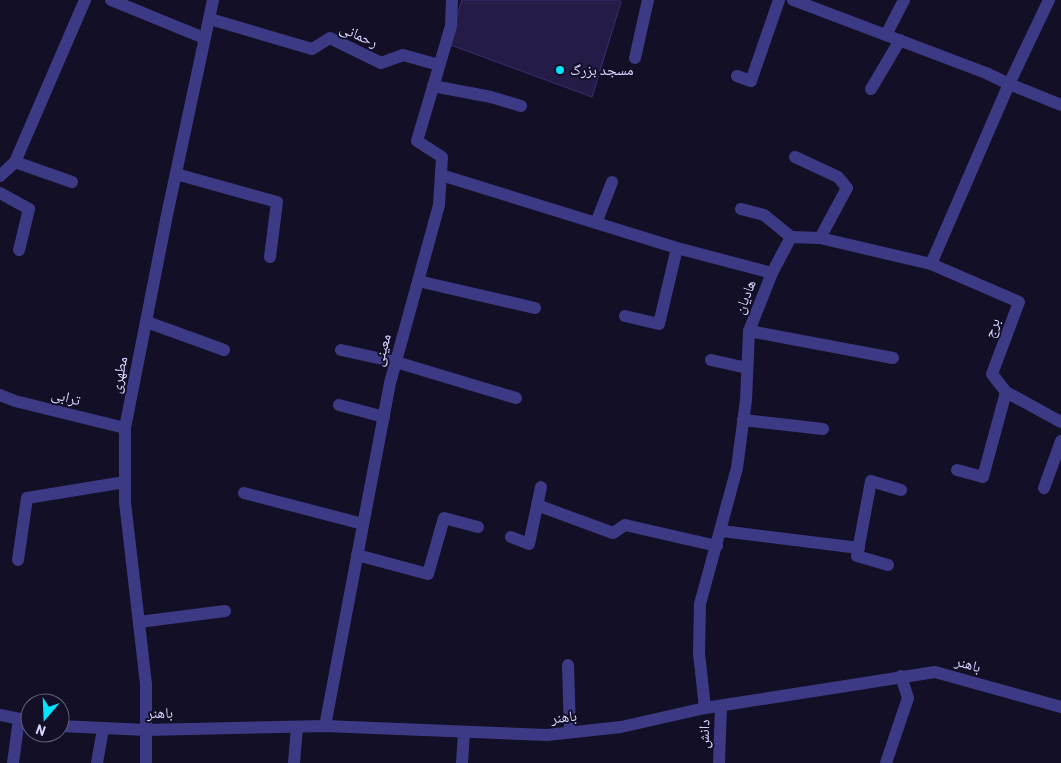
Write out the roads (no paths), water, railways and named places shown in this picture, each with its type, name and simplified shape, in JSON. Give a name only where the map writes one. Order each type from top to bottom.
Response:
[{"type":"street","points":[[0,176],[16,162],[85,0]]},
{"type":"street","points":[[111,0],[204,38]]},
{"type":"street","name":"مطهری","points":[[146,763],[146,684],[125,502],[125,428],[204,38],[214,0]]},
{"type":"street","name":"معینی","points":[[325,726],[396,362],[439,205],[442,157],[417,141],[451,26],[452,0]]},
{"type":"street","points":[[635,58],[648,0]]},
{"type":"street","points":[[737,76],[751,80],[779,0]]},
{"type":"street","points":[[793,0],[986,73],[1061,105]]},
{"type":"street","points":[[886,35],[904,0]]},
{"type":"street","points":[[741,209],[764,215],[791,237],[820,238],[932,264],[1009,84],[1049,0]]},
{"type":"street","name":"رحمانی","points":[[210,19],[312,49],[330,38],[381,63],[403,55],[439,65]]},
{"type":"street","points":[[871,89],[900,40]]},
{"type":"street","points":[[433,86],[491,97],[521,106]]},
{"type":"street","points":[[795,157],[838,177],[847,188],[820,238]]},
{"type":"street","points":[[16,162],[72,182]]},
{"type":"street","points":[[176,174],[277,202],[270,257]]},
{"type":"street","points":[[441,174],[677,248],[772,273]]},
{"type":"street","points":[[596,223],[612,182]]},
{"type":"street","points":[[0,193],[29,210],[19,250]]},
{"type":"street","name":"هادیان","points":[[705,708],[699,653],[700,604],[718,546],[737,468],[743,420],[749,331],[772,273],[791,237]]},
{"type":"street","points":[[625,316],[659,324],[677,248]]},
{"type":"street","name":"برج","points":[[932,264],[1019,302],[992,374],[1006,392],[1059,418]]},
{"type":"street","points":[[418,281],[535,308]]},
{"type":"street","points":[[147,322],[224,350]]},
{"type":"street","points":[[749,331],[893,358]]},
{"type":"street","points":[[341,350],[396,362],[516,398]]},
{"type":"street","points":[[711,360],[747,368]]},
{"type":"street","points":[[957,470],[982,477],[1006,392]]},
{"type":"street","name":"ترابی","points":[[0,394],[15,401],[125,428]]},
{"type":"street","points":[[338,405],[384,417]]},
{"type":"street","points":[[743,420],[823,429]]},
{"type":"street","points":[[1044,488],[1061,441]]},
{"type":"street","points":[[888,565],[856,556],[871,481],[902,490]]},
{"type":"street","points":[[18,560],[27,498],[125,482]]},
{"type":"street","points":[[512,537],[529,544],[541,487]]},
{"type":"street","points":[[244,493],[363,524]]},
{"type":"street","points":[[537,505],[613,532],[625,525],[718,546]]},
{"type":"street","points":[[358,555],[428,574],[444,518],[478,527]]},
{"type":"street","points":[[722,531],[859,548]]},
{"type":"street","points":[[139,622],[224,611]]},
{"type":"street","points":[[568,665],[570,732]]},
{"type":"street","name":"باهنر","points":[[70,727],[146,730],[325,726],[547,735],[621,727],[705,708],[935,672],[1061,707]]},
{"type":"street","points":[[886,763],[908,698],[901,676]]},
{"type":"street","name":"دانش","points":[[719,763],[721,706]]},
{"type":"street","points":[[0,716],[20,719]]},
{"type":"street","points":[[294,763],[297,727]]},
{"type":"street","points":[[97,763],[103,729]]},
{"type":"street","points":[[462,763],[464,732]]},
{"type":"street","points":[[13,763],[20,738]]},
{"type":"place","name":"مسجد بزرگ","points":[[560,70]]}]
